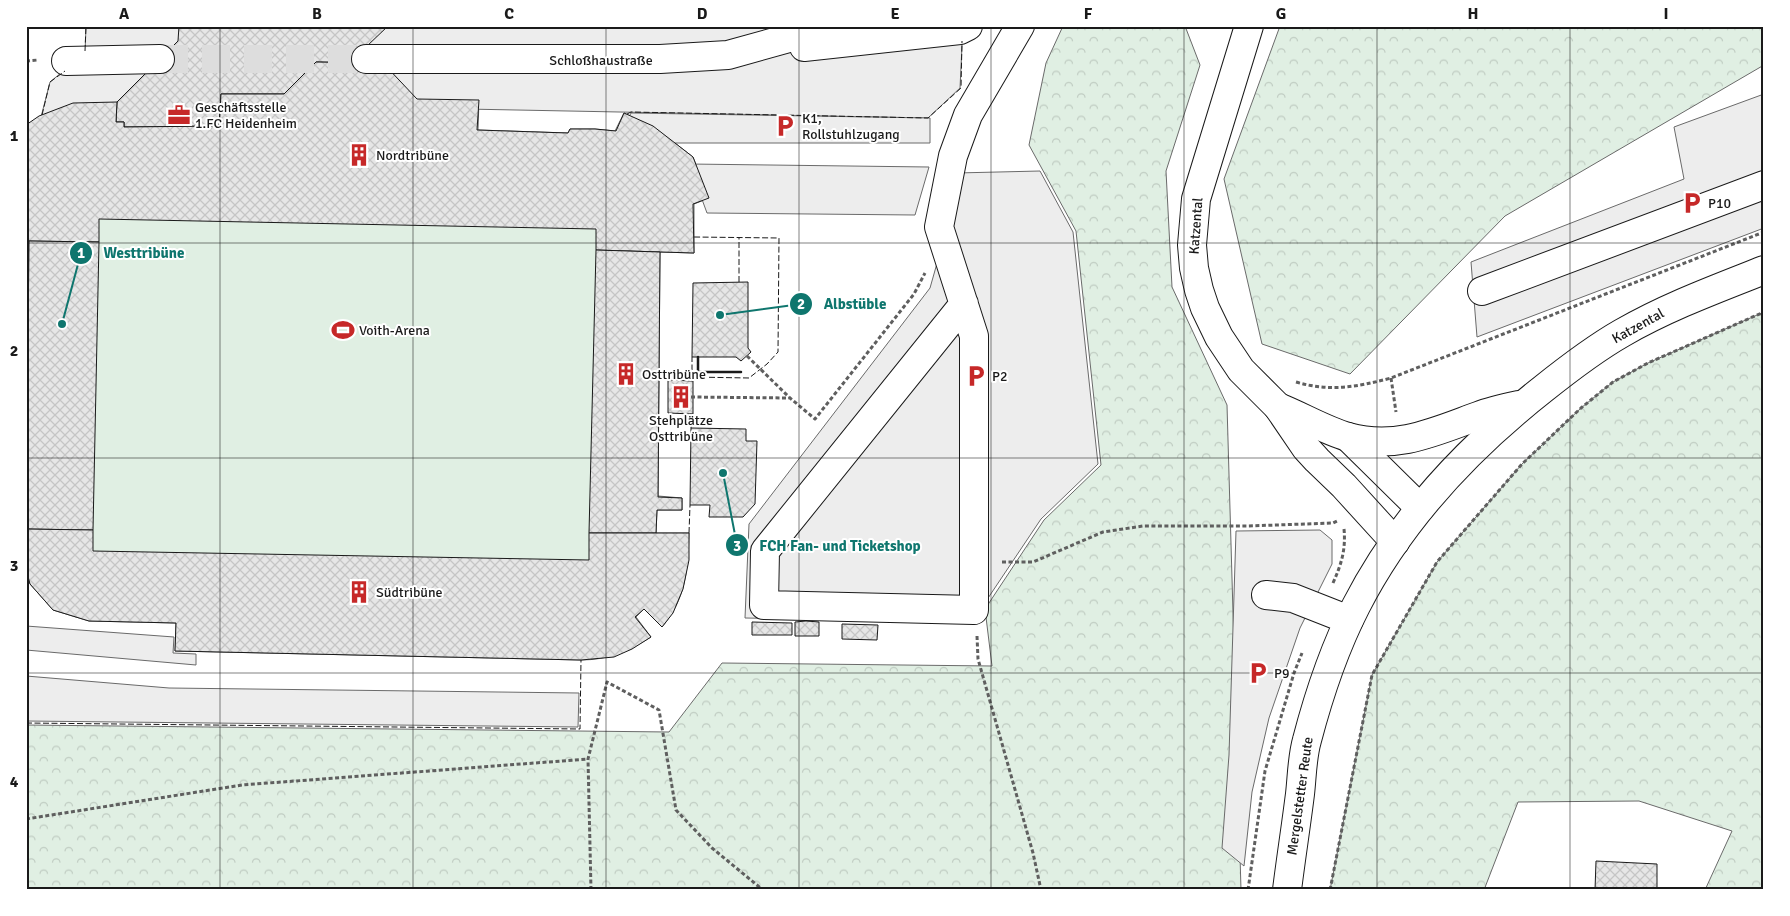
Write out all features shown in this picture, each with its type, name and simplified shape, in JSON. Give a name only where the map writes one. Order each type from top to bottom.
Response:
[{"type":"street","name":"Schloßhaustraße","points":[[366,59],[660,59],[732,53],[832,26]]},
{"type":"street","points":[[860,42],[903,26]]},
{"type":"street","points":[[732,53],[860,42],[960,30],[968,26]]},
{"type":"street","points":[[964,304],[765,551],[764,606],[974,610],[974,336],[964,304],[939,227],[953,156],[968,115],[1020,26]]},
{"type":"street","name":"Katzental","points":[[1249,26],[1200,183],[1193,220],[1192,245],[1194,268],[1199,290],[1205,308],[1216,330],[1241,370],[1278,407],[1306,448],[1396,542],[1420,508],[1481,442],[1564,372],[1621,334],[1677,305],[1764,270]]},
{"type":"street","points":[[66,61],[160,59]]},
{"type":"street","points":[[1482,292],[1764,185]]},
{"type":"street","name":"Katzental","points":[[1278,407],[1348,437],[1400,441],[1427,435],[1480,415],[1525,403]]},
{"type":"street","name":"Katzental","points":[[1348,437],[1420,508]]},
{"type":"street","name":"Mergelstetter Reute","points":[[1287,890],[1306,743],[1328,672],[1350,620],[1374,573],[1396,542]]},
{"type":"street","points":[[1266,595],[1293,598],[1350,620]]},
{"type":"path","points":[[1290,378],[1297,382],[1324,388],[1346,388],[1391,378],[1764,232]]},
{"type":"path","points":[[747,356],[790,398],[815,419],[914,294],[925,272]]},
{"type":"path","points":[[1330,890],[1372,675],[1437,562],[1522,464],[1581,408],[1613,382],[1648,363],[1764,312]]},
{"type":"path","points":[[1391,378],[1400,441]]},
{"type":"path","points":[[691,397],[790,398]]},
{"type":"path","points":[[974,562],[1033,562],[1103,532],[1143,526],[1248,526],[1333,522]]},
{"type":"path","points":[[974,610],[978,659],[1033,852],[1041,890]]},
{"type":"path","points":[[591,890],[588,759],[606,682],[659,710],[676,810],[712,848],[762,890]]},
{"type":"path","points":[[26,819],[242,785],[588,759]]},
{"type":"green space","points":[[1063,26],[1185,26],[1200,65],[1166,171],[1172,287],[1227,405],[1241,890],[26,890],[26,725],[669,732],[722,663],[992,666],[985,609],[1044,520],[1101,465],[1076,231],[1029,145],[1046,63]]},
{"type":"green space","points":[[1280,26],[1764,26],[1764,65],[1505,216],[1350,374],[1262,344],[1224,179]]},
{"type":"green space","name":"Voith-Arena","points":[[479,100],[478,130],[568,133],[570,129],[615,131],[624,113],[653,126],[693,157],[709,198],[694,204],[694,253],[660,252],[658,496],[682,498],[682,510],[657,510],[656,533],[689,533],[688,559],[681,594],[676,606],[662,627],[644,609],[636,617],[651,637],[618,654],[591,660],[175,651],[176,623],[89,621],[53,610],[30,584],[26,569],[29,242],[26,241],[26,125]]},
{"type":"green space","points":[[1764,312],[1764,890],[1705,890],[1732,831],[1639,801],[1518,802],[1484,890],[1330,890],[1372,675],[1437,562],[1522,464],[1581,408],[1613,382],[1648,363]]},
{"type":"shaded area","points":[[86,26],[207,26],[119,110],[41,117],[50,82],[85,53]]},
{"type":"shaded area","points":[[376,26],[960,26],[962,46],[960,88],[928,118],[413,108],[359,43]]},
{"type":"shaded area","name":"P10","points":[[1764,94],[1764,228],[1477,337],[1471,262],[1684,179],[1674,127]]},
{"type":"shaded area","name":"K1, Rollstuhlzugang","points":[[631,113],[930,118],[930,143],[666,143],[627,121]]},
{"type":"shaded area","points":[[689,164],[929,167],[915,215],[707,213]]},
{"type":"shaded area","name":"P2","points":[[1040,171],[1073,232],[1098,464],[1041,519],[972,622],[745,618],[749,524],[930,288],[947,228],[956,173]]},
{"type":"shaded area","name":"P9","points":[[1320,530],[1332,540],[1332,564],[1300,628],[1269,718],[1252,792],[1244,866],[1222,848],[1229,755],[1236,531]]},
{"type":"shaded area","points":[[26,626],[174,637],[173,653],[196,654],[196,665],[26,650]]},
{"type":"shaded area","points":[[26,676],[169,688],[579,693],[578,727],[26,721]]},
{"type":"building","points":[[179,26],[388,26],[366,47],[365,63],[316,62],[284,94],[221,94],[219,126],[124,127],[124,122],[116,122],[117,102],[178,41]]},
{"type":"building","name":"Nordtribüne","points":[[316,62],[383,63],[417,99],[479,100],[477,130],[568,133],[570,129],[616,131],[624,113],[653,126],[693,157],[709,198],[693,204],[694,253],[596,250],[596,229],[99,219],[99,242],[26,241],[26,125],[39,116],[73,103],[117,102],[116,122],[124,122],[124,127],[219,126],[221,94],[284,94]]},
{"type":"building","points":[[29,241],[99,242],[93,530],[26,529]]},
{"type":"building","name":"Osttribüne","points":[[596,250],[660,252],[658,497],[682,498],[682,510],[657,510],[656,533],[589,533]]},
{"type":"building","points":[[748,282],[748,348],[751,352],[741,361],[736,357],[692,357],[693,283]]},
{"type":"building","name":"Stehplätze Osttribüne","points":[[668,380],[693,381],[693,414],[668,413]]},
{"type":"building","points":[[691,428],[746,429],[746,441],[757,441],[755,504],[743,517],[709,517],[710,505],[690,505]]},
{"type":"building","name":"Südtribüne","points":[[26,529],[93,530],[93,551],[589,560],[589,533],[689,533],[689,560],[683,589],[673,613],[662,627],[644,609],[635,617],[651,637],[632,649],[614,657],[581,660],[175,651],[176,623],[89,621],[53,610],[30,584],[26,569]]},
{"type":"building","points":[[752,622],[792,623],[792,635],[752,635]]},
{"type":"building","points":[[795,622],[819,622],[819,636],[795,636]]},
{"type":"building","points":[[842,624],[878,625],[877,640],[842,639]]},
{"type":"building","points":[[1596,861],[1657,864],[1657,890],[1595,890]]},
{"type":"tunnel","points":[[160,59],[366,59]]},
{"type":"fence","points":[[85,51],[86,26]]},
{"type":"fence","points":[[627,114],[631,112],[928,118],[961,88],[962,41]]},
{"type":"fence","points":[[42,115],[50,82],[65,71]]},
{"type":"fence","points":[[692,377],[749,378],[767,364],[778,352],[779,238],[694,237]]},
{"type":"fence","points":[[739,238],[739,282]]},
{"type":"fence","points":[[692,357],[692,379]]},
{"type":"fence","points":[[691,412],[691,428]]},
{"type":"fence","points":[[689,533],[690,505]]},
{"type":"fence","points":[[26,723],[580,729],[581,660]]},
{"type":"wall","points":[[698,357],[698,372],[741,372]]},
{"type":"place","name":"Geschäftsstelle 1.FC Heidenheim","points":[[179,115]]},
{"type":"place","name":"K1, Rollstuhlzugang","points":[[785,126]]},
{"type":"place","name":"Nordtribüne","points":[[359,155]]},
{"type":"place","name":"P10","points":[[1692,203]]},
{"type":"place","name":"Albstüble","points":[[720,315]]},
{"type":"place","name":"Westtribüne","points":[[62,324]]},
{"type":"place","name":"Voith-Arena","points":[[343,330]]},
{"type":"place","name":"Osttribüne","points":[[626,374]]},
{"type":"place","name":"P2","points":[[976,376]]},
{"type":"place","name":"Stehplätze Osttribüne","points":[[681,397]]},
{"type":"place","name":"FCH Fan- und Ticketshop","points":[[723,473]]},
{"type":"place","name":"Südtribüne","points":[[359,592]]},
{"type":"place","name":"P9","points":[[1258,673]]}]
